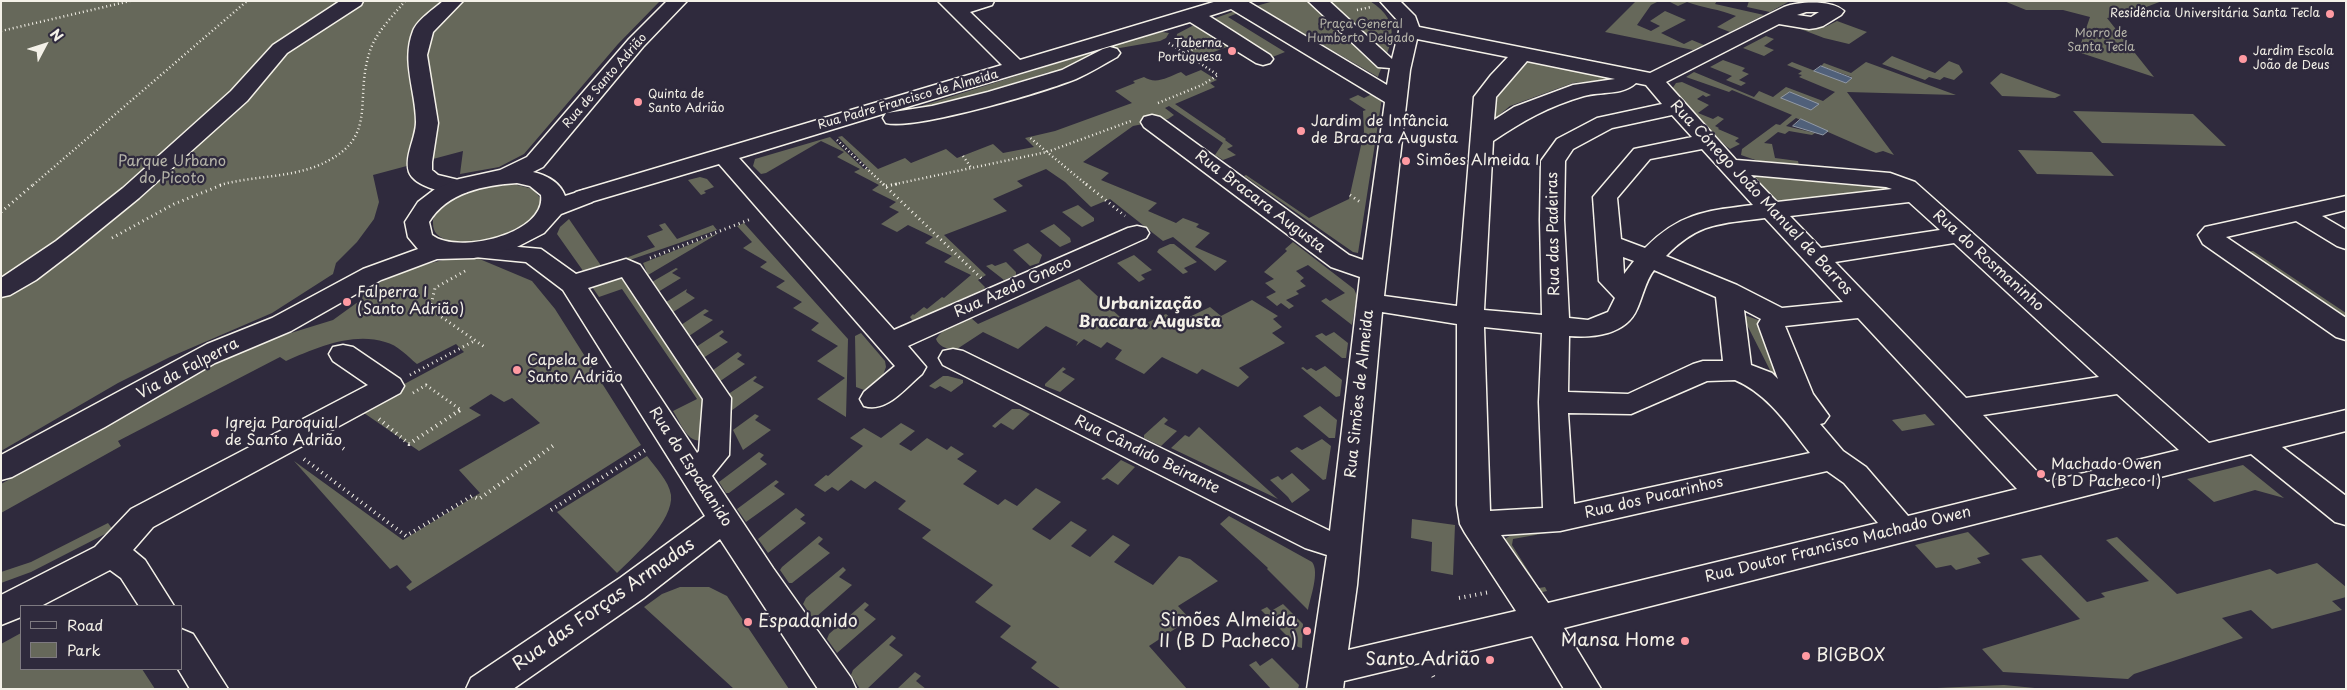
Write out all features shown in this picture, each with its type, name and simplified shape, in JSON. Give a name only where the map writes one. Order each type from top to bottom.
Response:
[{"type":"street","points":[[1,290],[27,274],[65,246],[138,186],[239,96],[280,49],[354,1]]},
{"type":"street","points":[[454,1],[423,30],[417,55],[427,123],[420,162],[421,172],[430,180],[459,187]]},
{"type":"street","name":"Rua de Santo Adrião","points":[[545,195],[636,43],[678,1]]},
{"type":"street","points":[[951,5],[985,1]]},
{"type":"street","points":[[1318,1],[1385,63]]},
{"type":"street","points":[[1235,2],[1397,100],[1400,70],[1409,31],[1408,20],[1389,1]]},
{"type":"street","name":"Rua Padre Francisco de Almeida","points":[[545,195],[584,197],[1017,68],[1102,49],[1184,17],[1235,2]]},
{"type":"street","points":[[951,5],[1017,68]]},
{"type":"street","points":[[872,110],[890,119],[968,105],[1069,74],[1102,49],[1172,40],[1184,17],[1263,59]]},
{"type":"street","points":[[1483,138],[1522,112],[1581,90],[1619,85],[1643,78],[1776,18]]},
{"type":"street","points":[[1409,31],[1643,78]]},
{"type":"street","points":[[1521,55],[1498,79],[1485,98],[1470,317],[1473,496],[1476,524],[1540,619],[1583,689]]},
{"type":"street","name":"Rua Cónego João Manuel de Barros","points":[[1643,78],[1677,107],[1729,166],[2041,495]]},
{"type":"street","name":"Rua Simões de Almeida","points":[[1327,679],[1344,548],[1370,302],[1397,100]]},
{"type":"street","name":"Rua das Padeiras","points":[[1560,519],[1553,402],[1556,326],[1552,220],[1553,161],[1565,144],[1605,123],[1677,107]]},
{"type":"street","name":"Rua Bracara Augusta","points":[[1148,119],[1340,261],[1374,272]]},
{"type":"street","points":[[1628,296],[1612,281],[1605,197],[1642,154],[1708,141]]},
{"type":"street","points":[[724,155],[912,367],[874,399]]},
{"type":"street","name":"Rua do Rosmaninho","points":[[1729,166],[1890,180],[1900,183],[2203,455]]},
{"type":"street","name":"Via da Falperra","points":[[1,470],[216,352],[288,321],[376,271],[441,251],[473,259],[511,241],[545,195],[534,179],[506,176],[482,179],[459,187],[438,198],[376,271]]},
{"type":"street","points":[[430,180],[433,194],[420,219],[420,236],[426,244],[441,251]]},
{"type":"street","points":[[1370,302],[1470,317],[1591,328],[1617,318],[1623,311],[1635,278],[1649,258],[1672,235],[1690,224],[1723,216],[1914,194]]},
{"type":"street","points":[[473,259],[532,255],[545,195]]},
{"type":"street","points":[[2346,203],[2214,232],[2210,235],[2222,247],[2346,331]]},
{"type":"street","points":[[2300,213],[2346,241]]},
{"type":"street","name":"Rua Azedo Gneco","points":[[890,343],[999,295],[1132,226]]},
{"type":"street","points":[[1815,257],[1960,235]]},
{"type":"street","points":[[1608,243],[1728,291],[1778,317],[1864,309]]},
{"type":"street","points":[[2193,252],[2222,247]]},
{"type":"street","name":"Rua do Espadanido","points":[[532,255],[572,284],[831,686]]},
{"type":"street","points":[[572,284],[626,267],[631,270],[717,398],[714,455],[694,474]]},
{"type":"street","points":[[1728,291],[1738,370]]},
{"type":"street","points":[[1778,317],[1771,324],[1800,398],[1828,434],[1843,467]]},
{"type":"street","points":[[343,354],[401,390]]},
{"type":"street","name":"Rua Cândido Beirante","points":[[953,358],[1316,539],[1344,548]]},
{"type":"street","points":[[1553,402],[1631,404],[1703,371],[1738,370],[1762,380],[1787,404],[1902,530]]},
{"type":"street","points":[[1958,409],[2122,383]]},
{"type":"street","points":[[1,611],[107,556],[142,518],[401,390]]},
{"type":"street","name":"Rua Doutor Francisco Machado Owen","points":[[1327,679],[1540,619],[2346,420]]},
{"type":"street","points":[[2257,443],[2346,513]]},
{"type":"street","name":"Rua dos Pucarinhos","points":[[1476,524],[1560,519],[1843,467]]},
{"type":"street","name":"Rua das Forças Armadas","points":[[484,689],[632,588],[724,519]]},
{"type":"street","points":[[107,556],[122,559],[133,568],[156,605]]},
{"type":"street","points":[[182,646],[210,689]]},
{"type":"path","points":[[1,31],[130,1]]},
{"type":"path","points":[[1,212],[247,1]]},
{"type":"path","points":[[109,240],[195,194],[230,182],[316,167],[330,161],[344,150],[355,139],[360,128],[367,60],[380,30],[405,1]]},
{"type":"path","points":[[886,186],[1047,152],[1148,119],[1151,105],[1202,85],[1218,75],[1167,41]]},
{"type":"path","points":[[822,125],[999,295]]},
{"type":"path","points":[[1029,137],[1132,226]]},
{"type":"path","points":[[963,156],[972,168]]},
{"type":"path","points":[[626,267],[774,210]]},
{"type":"path","points":[[473,259],[435,288],[430,309],[486,348]]},
{"type":"path","points":[[401,390],[476,340]]},
{"type":"path","points":[[373,415],[409,444],[461,410],[426,385],[401,390]]},
{"type":"path","points":[[330,439],[339,434]]},
{"type":"path","points":[[308,452],[301,457],[406,536],[472,496],[479,499],[554,445]]},
{"type":"path","points":[[551,510],[646,449]]},
{"type":"path","points":[[1459,598],[1497,591]]},
{"type":"green space","name":"Parque Urbano do Picoto","points":[[1,1],[660,1],[618,44],[524,154],[499,167],[460,174],[463,151],[373,175],[379,202],[374,219],[357,242],[336,263],[333,274],[272,313],[170,357],[118,383],[1,451]]},
{"type":"green space","name":"Praça General Humberto Delgado","points":[[1274,1],[1370,1],[1388,18],[1392,36],[1378,77],[1256,6]]},
{"type":"green space","points":[[1636,1],[1659,1],[1651,5],[1637,25],[1651,31],[1660,26],[1650,21],[1665,11],[1686,20],[1661,33],[1684,44],[1692,40],[1704,45],[1693,50],[1605,32]]},
{"type":"green space","points":[[1668,1],[1717,1],[1715,4],[1764,15],[1730,32],[1717,27],[1736,16],[1687,2],[1678,6]]},
{"type":"green space","points":[[1749,1],[1790,1],[1770,12],[1747,7]]},
{"type":"green space","name":"Morro de Santa Tecla","points":[[2004,1],[2162,1],[2128,14],[2107,18],[2154,77],[2078,52],[2090,17],[2063,10],[2026,10]]},
{"type":"green space","points":[[1235,11],[1238,13],[1228,17],[1285,52],[1270,58],[1210,20]]},
{"type":"green space","points":[[1837,21],[1867,32],[1849,44],[1824,38],[1798,28],[1825,27]]},
{"type":"green space","points":[[1194,25],[1205,28],[1247,54],[1242,56],[1227,47],[1200,57],[1176,41],[1177,34]]},
{"type":"green space","points":[[1162,32],[1169,33],[1166,38],[1160,41],[1114,49],[1111,45]]},
{"type":"green space","points":[[1766,36],[1774,39],[1764,46],[1774,50],[1764,56],[1743,48]]},
{"type":"green space","points":[[1089,53],[1093,57],[1054,76],[1049,72],[966,98],[970,102],[899,113]]},
{"type":"green space","points":[[1892,56],[1935,73],[1949,61],[1959,65],[1963,72],[1954,80],[1944,77],[1940,80],[1929,77],[1925,80],[1882,64]]},
{"type":"green space","points":[[1723,60],[1745,68],[1742,71],[1749,74],[1739,80],[1746,83],[1741,86],[1726,80],[1732,76],[1710,67]]},
{"type":"green space","points":[[1528,62],[1617,79],[1573,83],[1510,106],[1499,115],[1506,118],[1489,130],[1493,98],[1524,63]]},
{"type":"green space","points":[[1792,62],[1846,83],[1852,77],[1821,66],[1824,63],[1851,73],[1866,62],[1956,95],[1847,92],[1894,155],[1883,151],[1876,153],[1796,118],[1786,126],[1815,133],[1812,135],[1789,131],[1785,134],[1778,132],[1764,143],[1772,144],[1775,158],[1798,161],[1799,166],[1761,162],[1741,155],[1742,149],[1776,124],[1780,125],[1792,115],[1732,90],[1729,92],[1686,77],[1694,72],[1754,97],[1759,91],[1773,97],[1786,87],[1823,101],[1835,92],[1799,77],[1802,75],[1798,74],[1802,71],[1787,65]]},
{"type":"green space","points":[[1201,70],[1217,80],[1210,83],[1215,87],[1175,104],[1226,139],[1233,146],[1227,149],[1236,155],[1223,160],[1215,155],[1223,143],[1169,106],[1165,108],[1174,115],[1168,119],[1133,126],[1083,162],[1109,173],[1101,180],[1157,203],[1148,211],[1176,223],[1183,218],[1199,224],[1196,227],[1210,233],[1195,247],[1227,261],[1215,271],[1173,237],[1163,241],[1110,199],[1091,207],[1065,182],[1046,169],[1017,181],[1023,186],[993,199],[1007,211],[944,235],[986,275],[978,280],[985,287],[913,321],[910,317],[913,314],[924,307],[927,309],[942,297],[944,298],[971,275],[944,262],[952,256],[925,243],[933,237],[908,225],[897,232],[881,224],[899,212],[889,207],[896,202],[872,190],[879,185],[854,172],[860,169],[837,157],[844,152],[821,141],[766,173],[761,174],[753,166],[755,159],[830,137],[864,169],[869,169],[838,137],[842,136],[878,169],[905,158],[911,163],[946,149],[957,158],[993,144],[1003,153],[1034,147],[1025,138],[1055,131],[1132,103],[1115,91],[1135,83],[1133,81],[1144,77],[1158,80],[1181,72],[1186,76]]},
{"type":"green space","points":[[2001,73],[2061,95],[2055,98],[2002,96],[1990,83]]},
{"type":"green space","points":[[1682,82],[1711,95],[1706,97],[1703,95],[1697,99],[1709,105],[1698,113],[1713,119],[1718,116],[1724,119],[1715,126],[1739,138],[1735,141],[1740,144],[1730,149],[1677,97],[1672,89],[1676,83]]},
{"type":"green space","points":[[1374,93],[1382,98],[1358,253],[1353,252],[1244,176],[1246,175],[1309,218],[1349,199],[1364,132],[1363,111],[1366,110],[1349,99],[1358,95],[1364,98]]},
{"type":"green space","points":[[2073,111],[2193,114],[2226,146],[2102,143]]},
{"type":"green space","points":[[2018,150],[2092,152],[2114,176],[2037,174]]},
{"type":"green space","points":[[1755,175],[1894,188],[1898,192],[1780,205],[1755,179]]},
{"type":"green space","points":[[700,177],[707,179],[714,187],[704,191],[706,193],[701,195],[688,180]]},
{"type":"green space","points":[[509,183],[533,189],[541,199],[538,211],[530,221],[518,230],[503,237],[472,243],[457,243],[446,240],[435,232],[433,223],[436,213],[442,205],[452,198],[476,189]]},
{"type":"green space","points":[[1078,205],[1094,218],[1094,221],[1082,227],[1062,212]]},
{"type":"green space","points":[[569,219],[602,267],[655,247],[647,236],[663,230],[659,225],[665,223],[677,239],[713,225],[717,230],[586,275],[557,234],[560,227]]},
{"type":"green space","points":[[744,223],[848,339],[846,417],[817,399],[845,378],[817,361],[838,346],[811,330],[819,323],[793,308],[802,302],[776,287],[785,281],[760,267],[767,262],[743,248],[752,242],[737,226]]},
{"type":"green space","points":[[1054,224],[1070,238],[1071,242],[1060,247],[1040,231]]},
{"type":"green space","points":[[719,233],[648,275],[643,263]]},
{"type":"green space","points":[[1293,242],[1354,289],[1357,296],[1352,325],[1321,301],[1326,298],[1330,301],[1345,293],[1308,265],[1296,271],[1304,278],[1300,281],[1306,286],[1296,291],[1299,294],[1286,300],[1294,306],[1289,309],[1281,303],[1277,306],[1266,297],[1276,292],[1265,283],[1274,279],[1264,272],[1287,251],[1285,249]]},
{"type":"green space","points":[[1028,243],[1042,255],[1039,263],[1030,266],[1013,250]]},
{"type":"green space","points":[[1174,244],[1197,262],[1184,268],[1188,272],[1183,274],[1157,252],[1159,249]]},
{"type":"green space","points":[[2253,251],[2346,313],[2346,321],[2244,252]]},
{"type":"green space","points":[[470,255],[532,281],[555,309],[641,445],[410,591],[406,587],[412,582],[397,565],[390,569],[294,461],[403,540],[480,493],[459,470],[540,423],[512,398],[504,402],[491,394],[469,408],[481,415],[419,451],[364,413],[346,423],[341,418],[464,352],[456,344],[417,364],[394,346],[373,339],[347,340],[334,343],[286,361],[280,357],[118,441],[121,446],[1,513],[1,484],[242,348],[333,320],[362,299],[364,291],[389,278],[443,260]]},
{"type":"green space","points":[[1134,255],[1152,270],[1141,275],[1145,279],[1139,282],[1117,263]]},
{"type":"green space","points":[[1006,262],[1016,272],[1016,275],[1004,280],[986,266],[992,264],[995,266]]},
{"type":"green space","points":[[676,268],[678,269],[672,273],[681,278],[658,292],[652,282]]},
{"type":"green space","points":[[621,271],[710,400],[703,440],[693,439],[689,436],[673,411],[697,399],[622,289],[599,297],[588,281]]},
{"type":"green space","points":[[1079,279],[1133,329],[1166,314],[1177,323],[1210,307],[1221,316],[1252,300],[1278,316],[1273,319],[1282,327],[1272,333],[1285,343],[1239,368],[1249,377],[1238,387],[1202,369],[1197,374],[1162,357],[1144,374],[1115,359],[1122,350],[1107,342],[1101,348],[1084,339],[1076,346],[1078,342],[1046,326],[1018,349],[983,332],[957,349],[944,347],[936,339],[947,328],[971,318],[978,324]]},
{"type":"green space","points":[[687,289],[686,292],[695,298],[670,314],[663,304]]},
{"type":"green space","points":[[705,309],[709,311],[703,315],[713,320],[686,338],[678,327]]},
{"type":"green space","points":[[1747,316],[1761,321],[1782,380],[1775,380],[1743,317]]},
{"type":"green space","points":[[722,330],[724,332],[719,336],[728,342],[700,360],[693,349]]},
{"type":"green space","points":[[1334,332],[1348,343],[1346,358],[1342,358],[1315,336],[1322,333],[1326,336]]},
{"type":"green space","points":[[861,333],[885,361],[886,367],[883,375],[864,390],[856,387],[855,336]]},
{"type":"green space","points":[[738,352],[742,355],[737,359],[745,364],[716,384],[709,373]]},
{"type":"green space","points":[[1325,366],[1342,380],[1340,396],[1336,397],[1301,368],[1303,367],[1307,370],[1311,368],[1316,371]]},
{"type":"green space","points":[[1063,367],[1066,369],[1062,372],[1075,379],[1060,392],[1045,386],[1045,384]]},
{"type":"green space","points":[[755,376],[757,377],[753,381],[764,387],[724,416],[724,397]]},
{"type":"green space","points":[[943,376],[963,380],[963,383],[951,392],[940,386],[935,389],[929,386]]},
{"type":"green space","points":[[1320,406],[1337,420],[1335,438],[1329,438],[1303,416]]},
{"type":"green space","points":[[1012,409],[1020,409],[1030,414],[1013,430],[1001,423],[995,428],[992,426]]},
{"type":"green space","points":[[755,414],[759,416],[755,420],[771,430],[743,450],[733,430]]},
{"type":"green space","points":[[1925,414],[1935,425],[1902,431],[1892,420]]},
{"type":"green space","points":[[1164,417],[1168,420],[1164,424],[1177,431],[1161,446],[1144,438],[1144,435]]},
{"type":"green space","points":[[901,423],[915,431],[899,444],[911,451],[927,438],[947,450],[951,446],[964,454],[957,459],[977,471],[963,484],[998,505],[1005,499],[1017,506],[1036,488],[1061,502],[1032,529],[1050,540],[1071,521],[1087,530],[1071,546],[1090,557],[1113,535],[1130,545],[1114,562],[1153,585],[1179,556],[1190,559],[1218,581],[1178,606],[1190,619],[1149,646],[1187,689],[1061,689],[1031,668],[1037,662],[1000,637],[1011,626],[975,602],[993,585],[922,538],[931,530],[898,509],[906,501],[875,481],[865,489],[851,480],[838,491],[832,487],[825,492],[814,485],[826,475],[828,476],[863,446],[850,438],[864,428],[881,438]]},
{"type":"green space","points":[[1199,427],[1278,499],[1171,448],[1185,435],[1189,437]]},
{"type":"green space","points":[[1322,439],[1331,446],[1326,479],[1323,480],[1290,451],[1297,447],[1302,450]]},
{"type":"green space","points":[[759,452],[764,455],[760,459],[767,464],[729,493],[726,493],[719,482]]},
{"type":"green space","points":[[647,456],[668,485],[671,495],[670,505],[660,526],[652,537],[617,573],[557,512]]},
{"type":"green space","points":[[1121,460],[1135,467],[1118,485],[1107,478],[1101,479]]},
{"type":"green space","points":[[2243,465],[2284,498],[2255,490],[2214,502],[2187,479]]},
{"type":"green space","points":[[1292,473],[1310,490],[1292,503],[1270,480],[1278,476],[1282,480]]},
{"type":"green space","points":[[776,480],[779,482],[774,486],[785,494],[746,522],[737,509]]},
{"type":"green space","points":[[796,508],[805,515],[800,519],[806,523],[768,553],[758,539]]},
{"type":"green space","points":[[1229,516],[1312,562],[1315,578],[1308,610],[1268,568],[1220,524]]},
{"type":"green space","points":[[1412,519],[1455,525],[1453,575],[1431,571],[1432,542],[1411,538]]},
{"type":"green space","points":[[1589,522],[1591,525],[1513,539],[1512,545],[1539,588],[1545,587],[1547,591],[1538,593],[1506,544],[1505,539],[1511,535]]},
{"type":"green space","points":[[108,523],[113,530],[31,572],[1,583],[1,572],[31,562]]},
{"type":"green space","points":[[1968,532],[1990,554],[1977,558],[1981,563],[1956,570],[1951,565],[1936,568],[1915,545]]},
{"type":"green space","points":[[819,536],[823,539],[818,544],[830,553],[792,583],[789,583],[780,570]]},
{"type":"green space","points":[[2117,537],[2177,594],[2270,569],[2277,574],[2317,563],[2346,587],[2346,597],[2332,601],[2342,610],[2272,629],[2251,610],[2222,618],[2243,638],[2134,674],[2128,679],[2003,672],[1982,649],[2080,619],[2021,559],[2041,555],[2087,602],[2105,597],[2101,593],[2149,581],[2106,540]]},
{"type":"green space","points":[[843,567],[846,570],[839,577],[852,585],[816,617],[812,617],[803,604],[806,598]]},
{"type":"green space","points":[[680,587],[709,587],[727,596],[789,689],[734,689],[644,607],[662,594]]},
{"type":"green space","points":[[865,602],[869,605],[864,610],[876,619],[837,653],[827,639],[829,634]]},
{"type":"green space","points":[[1283,604],[1303,624],[1302,648],[1298,647],[1261,610],[1267,607],[1271,611]]},
{"type":"green space","points":[[20,634],[20,670],[143,670],[155,689],[1,689],[1,644]]},
{"type":"green space","points":[[892,635],[896,638],[889,645],[903,655],[867,689],[860,689],[851,675],[853,670]]},
{"type":"green space","points":[[1272,658],[1299,685],[1298,689],[1271,689],[1249,665],[1256,661],[1260,666]]},
{"type":"green space","points":[[915,672],[921,676],[916,681],[926,689],[897,689]]},
{"type":"green space","points":[[2004,685],[2045,689],[1937,688]]},
{"type":"water","points":[[1821,66],[1852,78],[1846,83],[1814,71]]},
{"type":"water","points":[[1790,92],[1819,104],[1811,110],[1781,98]]},
{"type":"water","points":[[1801,119],[1828,131],[1823,135],[1793,126]]},
{"type":"place","name":"Residência Universitária Santa Tecla","points":[[2330,14]]},
{"type":"place","name":"Taberna Portuguesa","points":[[1232,51]]},
{"type":"place","name":"Jardim Escola João de Deus","points":[[2243,59]]},
{"type":"place","name":"Quinta de Santo Adrião","points":[[638,102]]},
{"type":"place","name":"Jardim de Infância de Bracara Augusta","points":[[1301,131]]},
{"type":"place","name":"Simões Almeida I","points":[[1406,161]]},
{"type":"place","name":"Falperra I (Santo Adrião)","points":[[347,302]]},
{"type":"place","name":"Capela de Santo Adrião","points":[[517,370]]},
{"type":"place","name":"Igreja Paroquial de Santo Adrião","points":[[215,433]]},
{"type":"place","name":"Machado Owen (B D Pacheco I)","points":[[2041,474]]},
{"type":"place","name":"Espadanido","points":[[748,622]]},
{"type":"place","name":"Simões Almeida II (B D Pacheco)","points":[[1307,631]]},
{"type":"place","name":"Mansa Home","points":[[1685,641]]},
{"type":"place","name":"BIGBOX","points":[[1806,656]]},
{"type":"place","name":"Santo Adrião","points":[[1490,660]]},
{"type":"district","name":"Urbanização Bracara Augusta","points":[[1150,314]]}]
